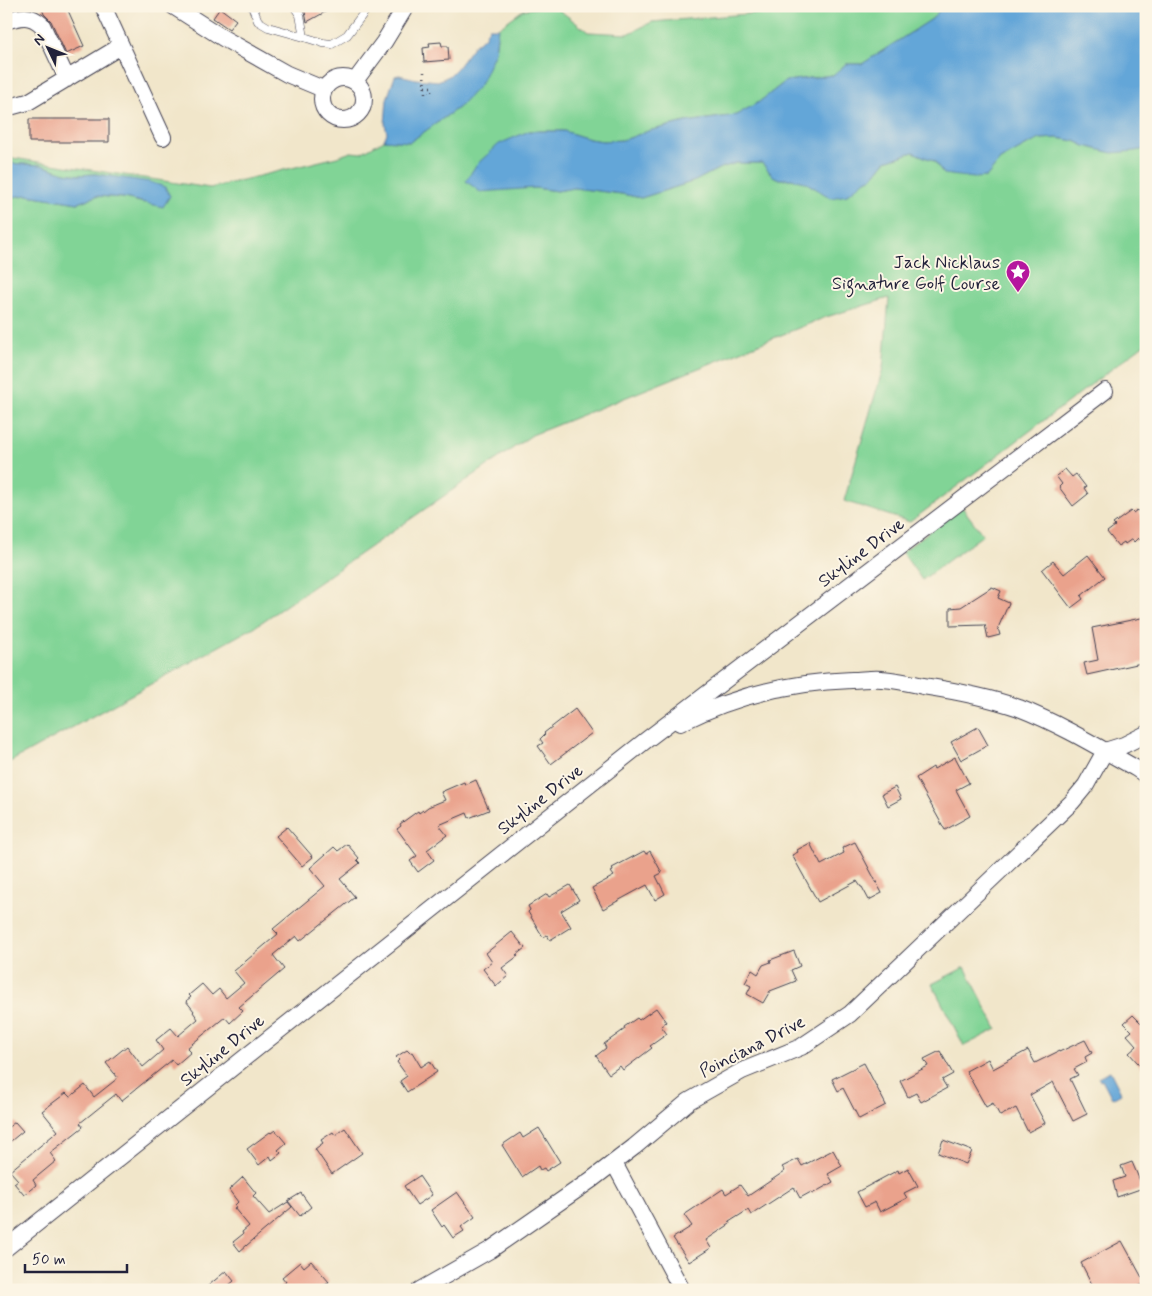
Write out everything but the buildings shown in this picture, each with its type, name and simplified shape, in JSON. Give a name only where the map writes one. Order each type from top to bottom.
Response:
[{"type":"street","points":[[103,6],[163,137]]},
{"type":"street","points":[[173,6],[223,38],[287,74],[323,89]]},
{"type":"street","points":[[355,82],[384,42],[406,6]]},
{"type":"street","points":[[6,21],[26,17],[35,19],[42,25],[67,79]]},
{"type":"street","points":[[6,108],[28,102],[121,46]]},
{"type":"street","points":[[338,78],[348,78],[355,82],[363,92],[364,102],[359,113],[350,119],[339,120],[330,117],[321,102],[323,89],[329,82],[338,78]]},
{"type":"street","name":"Skyline Drive","points":[[6,1248],[645,741],[1105,391]]},
{"type":"street","points":[[645,741],[714,708],[752,695],[793,686],[834,681],[882,679],[980,696],[1018,708],[1049,721],[1146,775]]},
{"type":"street","points":[[1105,751],[1124,745],[1146,734]]},
{"type":"street","name":"Poinciana Drive","points":[[420,1290],[490,1250],[591,1180],[689,1101],[742,1071],[801,1047],[850,1014],[1072,802],[1086,785],[1105,751]]},
{"type":"street","points":[[614,1163],[682,1290]]},
{"type":"lane","points":[[252,6],[258,21],[268,27],[323,44],[332,44],[347,35],[369,6]]},
{"type":"lane","points":[[294,6],[300,15],[304,37]]},
{"type":"path","points":[[424,72],[425,93]]},
{"type":"path","points":[[425,87],[431,87],[431,93]]},
{"type":"green space","points":[[554,6],[588,32],[628,34],[652,22],[842,6],[943,6],[932,19],[862,64],[846,64],[833,75],[786,81],[759,102],[736,115],[686,122],[648,131],[624,140],[603,141],[589,139],[564,131],[529,131],[508,189],[535,188],[557,191],[574,188],[641,198],[695,181],[718,169],[736,163],[762,163],[773,176],[779,179],[805,182],[817,189],[847,195],[864,181],[874,176],[886,161],[913,152],[934,161],[944,174],[986,177],[1000,160],[1040,139],[1058,138],[1075,141],[1087,147],[1146,6],[1146,343],[910,522],[844,501],[883,368],[889,298],[826,317],[532,435],[256,626],[6,764],[6,198],[27,195],[78,203],[96,196],[124,198],[144,203],[111,176],[79,175],[65,173],[41,165],[6,163],[6,157],[210,188],[351,152],[361,153],[384,140],[410,142],[459,107],[495,52],[498,28],[523,10]]},
{"type":"green space","points":[[962,507],[983,535],[922,580],[902,552]]},
{"type":"green space","points":[[965,967],[997,1029],[964,1046],[932,984]]},
{"type":"water","points":[[943,6],[1146,6],[1146,149],[1112,153],[1085,146],[1075,141],[1058,138],[1040,139],[1000,160],[986,177],[974,178],[944,174],[934,161],[913,152],[886,161],[874,176],[864,181],[847,195],[831,198],[805,182],[779,179],[773,176],[762,163],[736,163],[718,169],[695,181],[641,198],[574,188],[557,191],[535,188],[480,192],[466,181],[476,165],[499,144],[529,131],[564,131],[589,139],[603,141],[624,140],[648,131],[686,122],[736,115],[759,102],[786,81],[833,75],[846,64],[862,64],[932,19]]},
{"type":"water","points":[[489,28],[498,28],[495,52],[480,85],[459,107],[410,142],[384,140],[387,133],[385,124],[387,99],[395,76],[438,81],[449,76],[475,44],[484,38]]},
{"type":"water","points":[[6,163],[41,165],[65,173],[79,175],[95,174],[150,182],[165,187],[170,196],[163,207],[124,198],[96,196],[78,203],[27,195],[6,198]]},
{"type":"water","points":[[1110,1071],[1121,1093],[1112,1098],[1102,1079],[1100,1080],[1098,1077]]},
{"type":"place","name":"Jack Nicklaus Signature Golf Course","points":[[1018,293]]}]
